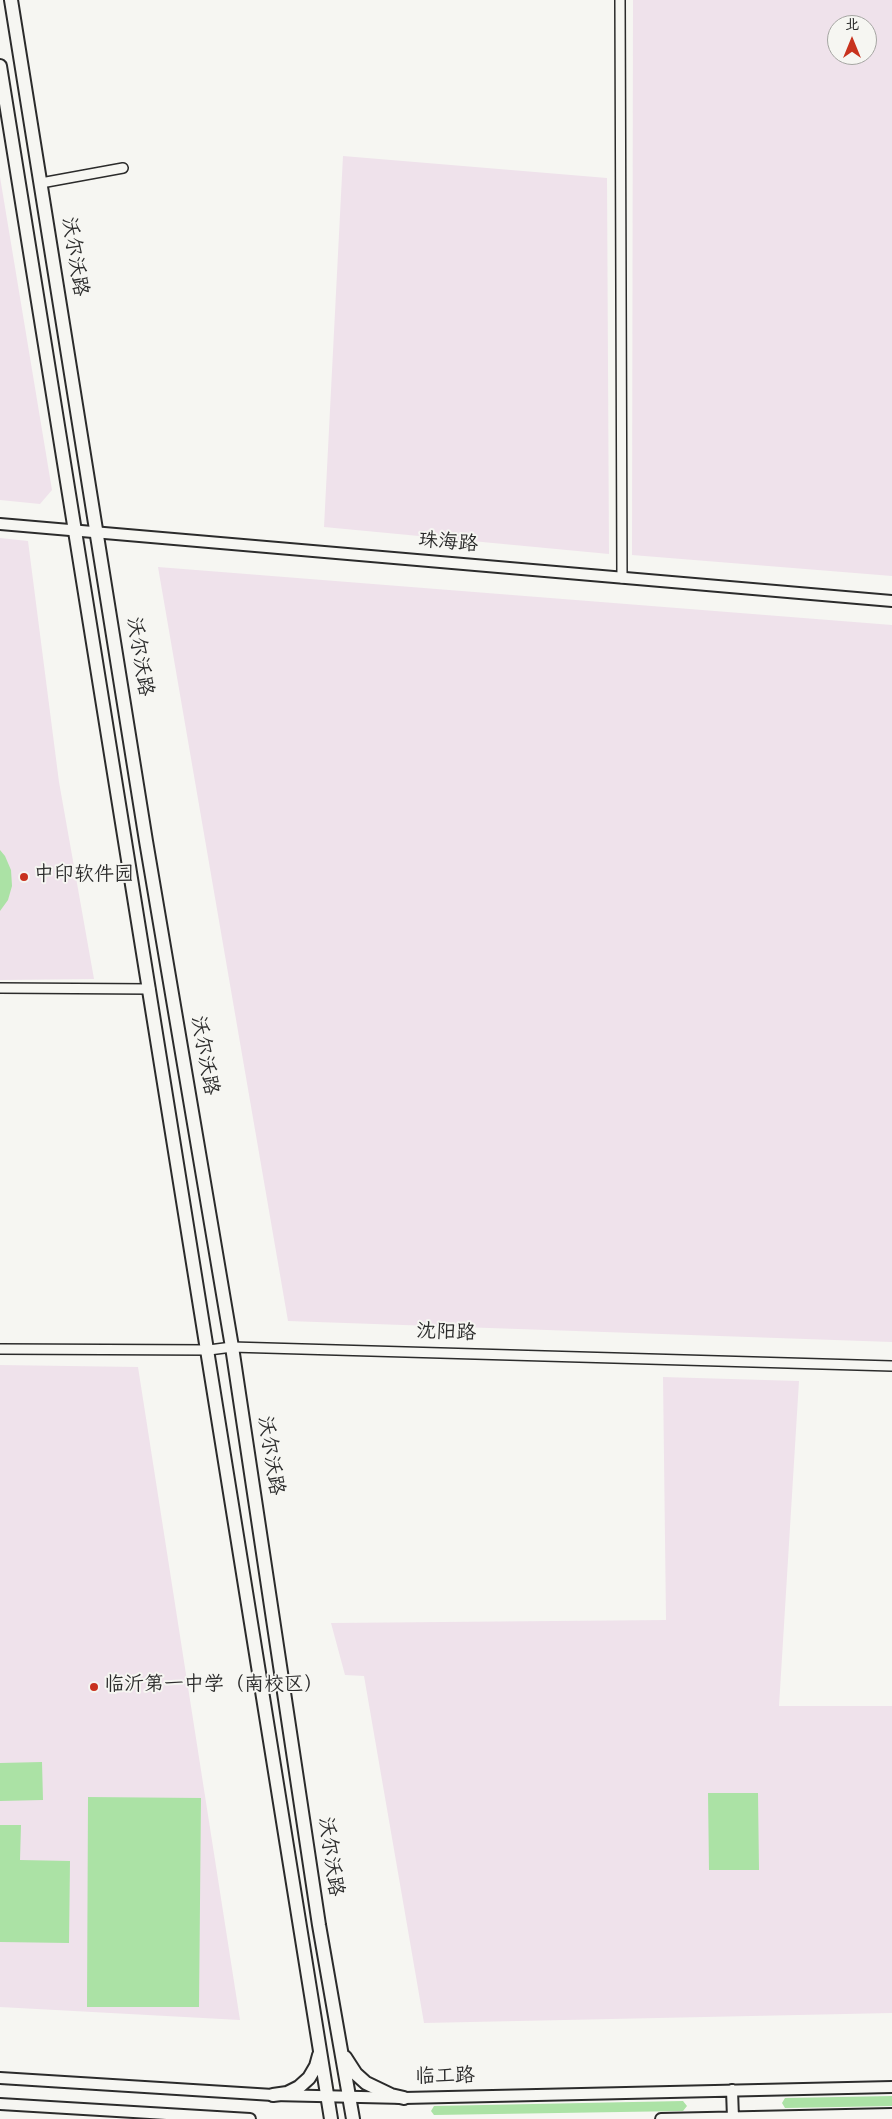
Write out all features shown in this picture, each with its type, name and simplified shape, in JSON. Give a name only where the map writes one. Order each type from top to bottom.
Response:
[{"type":"highway","name":"沃尔沃路","points":[[11,0],[98,532],[146,841],[232,1346],[319,1926],[353,2119]]},
{"type":"highway","name":"沃尔沃路","points":[[0,66],[209,1350],[331,2119]]},
{"type":"highway","points":[[341,2051],[356,2074],[366,2083],[378,2090],[404,2098]]},
{"type":"highway","points":[[273,2095],[287,2093],[299,2087],[309,2078],[316,2066],[320,2053]]},
{"type":"main road","name":"珠海路","points":[[0,524],[892,602]]},
{"type":"main road","name":"临工路","points":[[0,2078],[273,2095],[404,2098],[892,2087]]},
{"type":"main road","points":[[732,2090],[733,2118]]},
{"type":"main road","points":[[0,2104],[250,2119]]},
{"type":"main road","points":[[661,2119],[892,2114]]},
{"type":"street","points":[[620,0],[622,578]]},
{"type":"street","points":[[41,183],[123,168]]},
{"type":"street","points":[[0,988],[150,988]]},
{"type":"street","name":"沈阳路","points":[[0,1349],[209,1350],[232,1346],[892,1366]]},
{"type":"shaded area","points":[[633,0],[892,0],[892,576],[632,555]]},
{"type":"shaded area","points":[[343,156],[607,178],[609,554],[324,527]]},
{"type":"shaded area","points":[[0,177],[52,490],[40,504],[0,500]]},
{"type":"shaded area","points":[[0,538],[28,541],[59,782],[94,979],[0,980]]},
{"type":"shaded area","points":[[158,567],[892,625],[892,1342],[288,1321]]},
{"type":"shaded area","name":"临沂第一中学（南校区）","points":[[0,1365],[138,1367],[240,2020],[0,2007]]},
{"type":"shaded area","points":[[663,1377],[799,1381],[779,1706],[892,1706],[892,2013],[424,2023],[364,1676],[345,1675],[331,1623],[666,1620]]},
{"type":"green space","points":[[0,850],[11,870],[12,886],[8,900],[0,911]]},
{"type":"green space","points":[[42,1762],[43,1800],[0,1801],[0,1763]]},
{"type":"green space","points":[[708,1793],[758,1793],[759,1870],[709,1870]]},
{"type":"green space","points":[[88,1797],[201,1798],[199,2007],[87,2007]]},
{"type":"green space","points":[[0,1825],[21,1825],[20,1860],[70,1861],[69,1943],[0,1942]]},
{"type":"green space","points":[[892,2096],[892,2106],[785,2108],[782,2103],[785,2098]]},
{"type":"green space","points":[[683,2101],[687,2106],[683,2111],[434,2115],[431,2111],[434,2106]]},
{"type":"place","name":"中印软件园","points":[[24,877]]},
{"type":"place","name":"临沂第一中学（南校区）","points":[[94,1687]]}]
